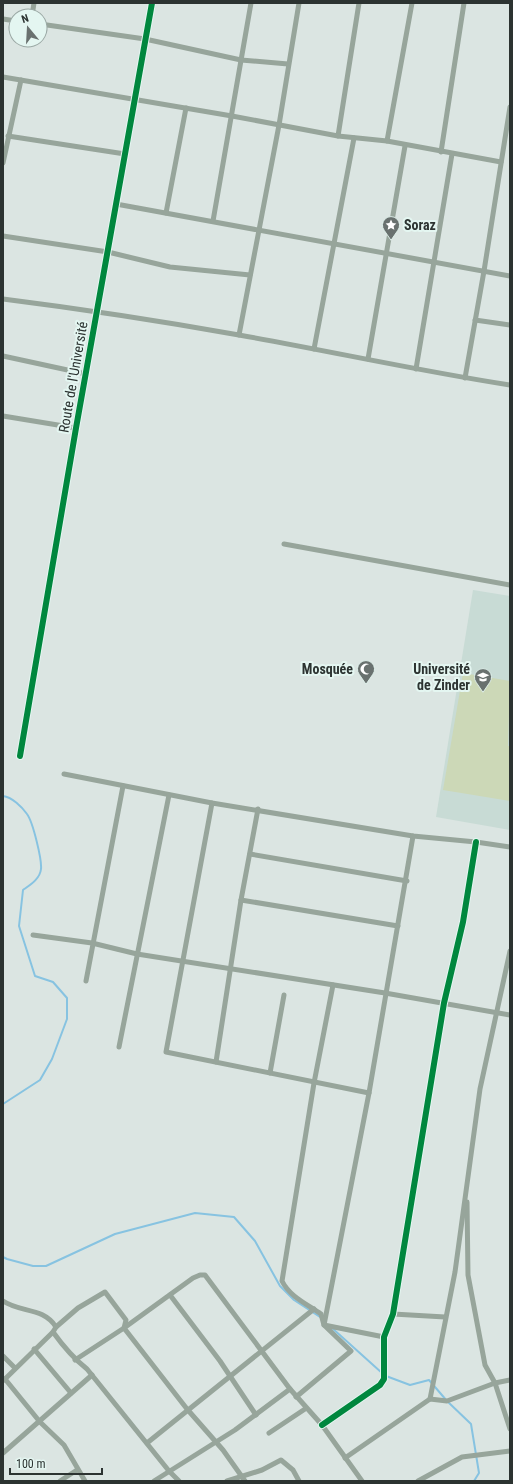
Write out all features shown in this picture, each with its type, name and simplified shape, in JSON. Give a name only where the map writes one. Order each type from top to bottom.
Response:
[{"type":"street","name":"Route de l'Université","points":[[20,756],[124,154],[136,99],[152,3]]},
{"type":"street","points":[[213,221],[251,3]]},
{"type":"street","points":[[239,335],[279,125],[299,3]]},
{"type":"street","points":[[338,136],[359,3]]},
{"type":"street","points":[[387,141],[412,3]]},
{"type":"street","points":[[441,152],[464,3]]},
{"type":"street","points":[[48,25],[145,39],[241,60],[288,64]]},
{"type":"street","points":[[3,77],[136,99],[338,136],[387,141],[405,146],[501,162]]},
{"type":"street","points":[[3,163],[21,80]]},
{"type":"street","points":[[465,378],[476,320],[510,107]]},
{"type":"street","points":[[166,213],[186,108]]},
{"type":"street","points":[[8,136],[124,154]]},
{"type":"street","points":[[314,349],[354,138]]},
{"type":"street","points":[[368,359],[405,146]]},
{"type":"street","points":[[416,369],[452,154]]},
{"type":"street","points":[[116,204],[510,276]]},
{"type":"street","points":[[3,236],[108,252],[170,267],[250,275]]},
{"type":"street","points":[[3,299],[97,312],[239,335],[416,369],[510,385]]},
{"type":"street","points":[[476,320],[510,325]]},
{"type":"street","points":[[3,356],[86,374]]},
{"type":"street","points":[[3,416],[76,428]]},
{"type":"street","points":[[284,544],[510,585]]},
{"type":"street","points":[[64,774],[212,803],[258,809],[413,836],[510,847]]},
{"type":"street","points":[[86,981],[123,786]]},
{"type":"street","points":[[119,1047],[169,795]]},
{"type":"street","points":[[212,803],[166,1052],[369,1093]]},
{"type":"street","points":[[216,1062],[241,900],[258,809]]},
{"type":"street","points":[[324,1325],[369,1093],[385,993],[407,882],[413,836]]},
{"type":"street","points":[[322,1425],[380,1384],[385,1376],[384,1338],[393,1314],[444,1003],[462,922],[476,842]]},
{"type":"street","points":[[250,854],[407,882]]},
{"type":"street","points":[[241,900],[398,926]]},
{"type":"street","points":[[33,935],[92,943],[137,954],[182,962],[230,968],[385,993],[510,1015]]},
{"type":"street","points":[[430,1399],[445,1316],[455,1272],[474,1121],[495,1013],[510,951]]},
{"type":"street","points":[[296,1397],[351,1351],[324,1325],[321,1314],[297,1299],[285,1288],[282,1281],[314,1083],[332,985]]},
{"type":"street","points":[[270,1074],[284,996]]},
{"type":"street","points":[[467,1185],[468,1275],[485,1365],[495,1383],[510,1429]]},
{"type":"street","points":[[75,1360],[124,1328],[193,1278],[200,1275],[205,1275],[305,1409],[322,1425],[362,1481]]},
{"type":"street","points":[[85,1481],[77,1470],[64,1445],[40,1422],[4,1380],[34,1349],[78,1308],[105,1292],[126,1320],[124,1328]]},
{"type":"street","points":[[170,1295],[256,1415]]},
{"type":"street","points":[[3,1301],[14,1307],[45,1315],[75,1360],[87,1369],[169,1470],[180,1481]]},
{"type":"street","points":[[147,1443],[187,1409],[314,1309]]},
{"type":"street","points":[[393,1314],[445,1316]]},
{"type":"street","points":[[324,1325],[384,1338]]},
{"type":"street","points":[[124,1328],[244,1479]]},
{"type":"street","points":[[34,1349],[71,1393]]},
{"type":"street","points":[[3,1356],[15,1368]]},
{"type":"street","points":[[3,1453],[92,1375]]},
{"type":"street","points":[[346,1458],[430,1399],[447,1401],[495,1383],[510,1380]]},
{"type":"street","points":[[154,1481],[256,1415],[290,1389]]},
{"type":"street","points":[[268,1433],[305,1409]]},
{"type":"street","points":[[418,1481],[462,1457],[482,1453],[510,1451]]},
{"type":"street","points":[[227,1481],[244,1479],[281,1460],[286,1466],[293,1470],[299,1481]]},
{"type":"street","points":[[60,1481],[77,1470]]},
{"type":"shaded area","name":"Université de Zinder","points":[[473,590],[510,596],[510,830],[436,817]]},
{"type":"green space","points":[[463,673],[510,681],[508,746],[510,746],[510,801],[443,790]]},
{"type":"waterway","points":[[3,796],[20,805],[27,814],[39,850],[41,864],[40,873],[37,879],[23,890],[19,926],[35,976],[53,982],[67,998],[67,1019],[52,1059],[40,1080],[3,1104]]},
{"type":"waterway","points":[[3,1257],[33,1266],[46,1266],[115,1234],[195,1213],[234,1217],[255,1241],[280,1286],[294,1300],[320,1317]]},
{"type":"waterway","points":[[332,1328],[382,1373]]},
{"type":"waterway","points":[[386,1376],[410,1385],[429,1380],[447,1401],[471,1424],[479,1473],[474,1481]]},
{"type":"cycle path","points":[[20,756],[76,428],[152,3]]},
{"type":"cycle path","points":[[322,1425],[380,1385],[384,1379],[384,1337],[393,1314],[444,1003],[463,922],[476,842]]},
{"type":"place","name":"Soraz","points":[[391,240]]},
{"type":"place","name":"Mosquée","points":[[366,684]]},
{"type":"place","name":"Université de Zinder","points":[[483,692]]}]
